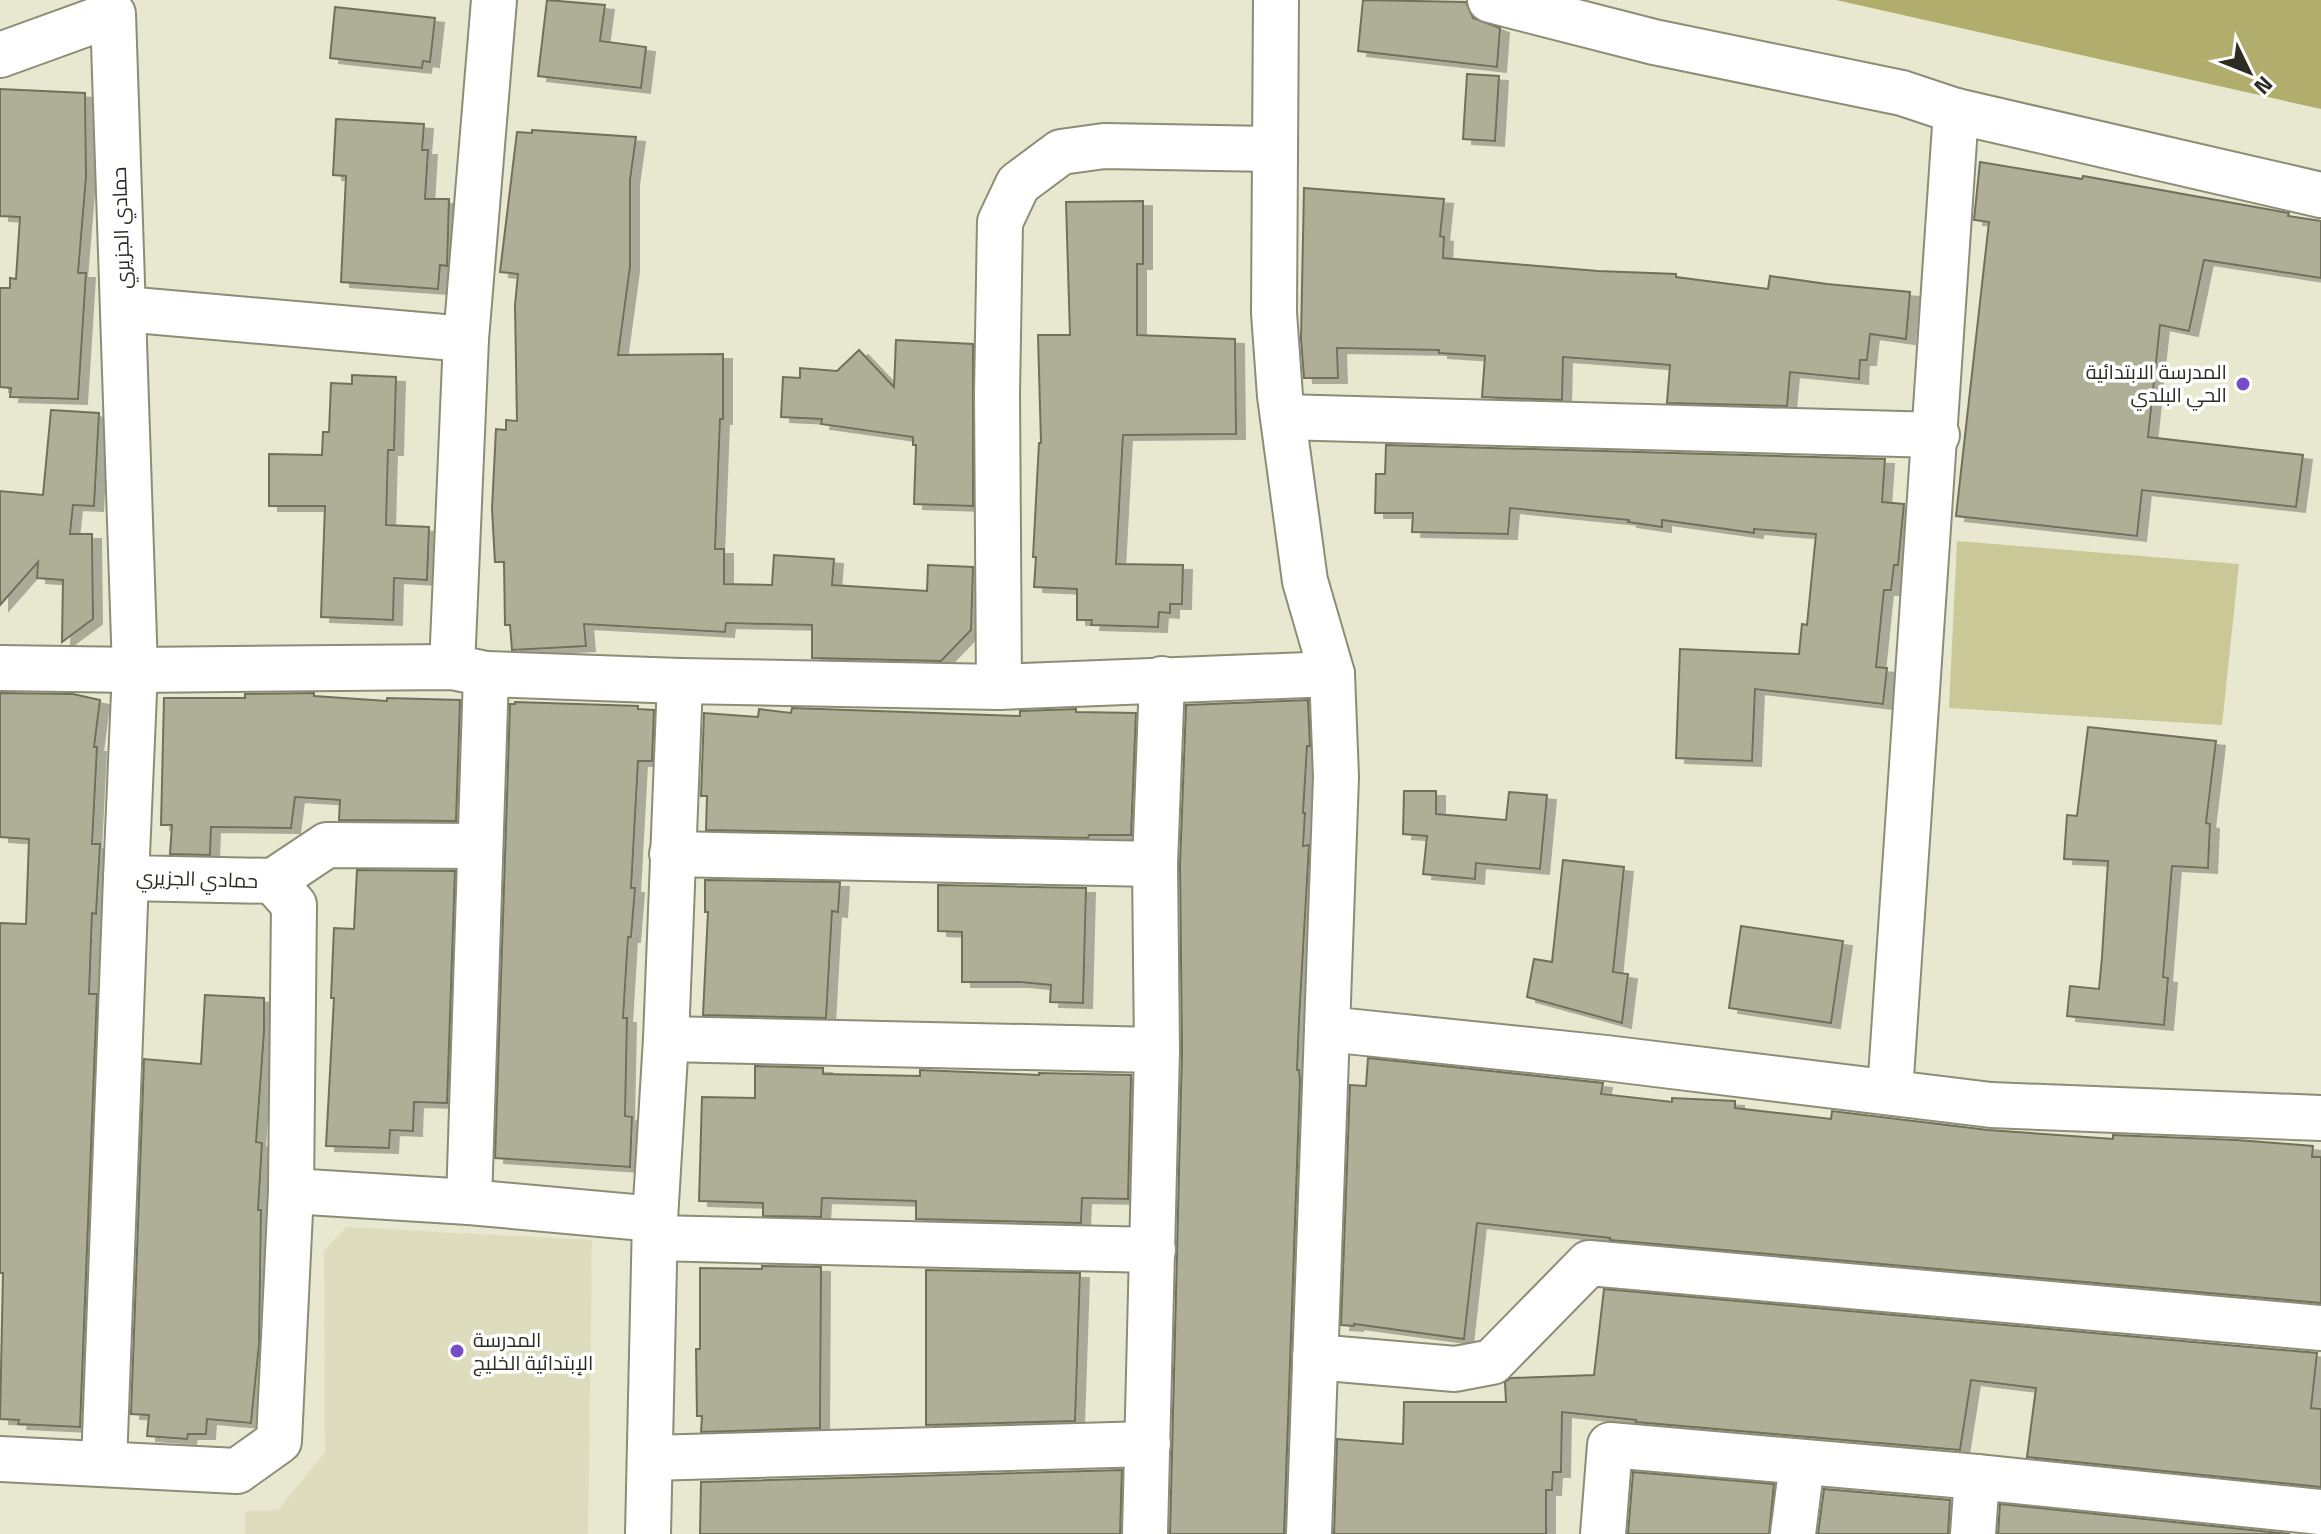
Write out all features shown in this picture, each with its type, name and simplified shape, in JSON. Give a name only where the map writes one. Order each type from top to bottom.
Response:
[{"type":"street","points":[[469,1202],[480,846],[469,671],[466,339],[494,0]]},
{"type":"street","points":[[1276,0],[1274,313],[1283,417],[1305,581],[1332,674],[1336,777],[1309,1534]]},
{"type":"street","points":[[1490,0],[1654,42],[1902,93],[1956,111],[2321,195]]},
{"type":"street","name":"حمادي الجزيري","points":[[0,55],[113,14],[135,670],[126,878],[273,881],[294,905],[291,1191],[279,1441],[237,1471],[0,1459]]},
{"type":"street","points":[[1890,1092],[1937,435],[1956,111]]},
{"type":"street","points":[[999,687],[997,393],[1000,222],[1018,184],[1061,152],[1104,146],[1275,149]]},
{"type":"street","points":[[124,309],[466,339]]},
{"type":"street","points":[[1283,417],[1937,435]]},
{"type":"street","points":[[0,668],[469,671],[680,681],[999,687],[1332,674]]},
{"type":"street","points":[[1145,1534],[1157,1050],[1155,864],[1162,679]]},
{"type":"street","points":[[648,1534],[655,1229],[680,681]]},
{"type":"street","points":[[273,881],[327,845],[480,846]]},
{"type":"street","points":[[672,854],[1155,864]]},
{"type":"street","points":[[104,1464],[126,878]]},
{"type":"street","points":[[1327,1029],[1606,1058],[1991,1105],[2321,1118]]},
{"type":"street","points":[[666,1039],[1157,1050]]},
{"type":"street","points":[[291,1191],[469,1202],[655,1229],[1153,1250]]},
{"type":"street","points":[[1315,1357],[1455,1369],[1492,1362],[1589,1263],[2321,1328]]},
{"type":"street","points":[[650,1458],[1148,1444]]},
{"type":"street","points":[[1603,1534],[1610,1445],[1977,1477],[2321,1512]]},
{"type":"street","points":[[1793,1534],[1802,1463]]},
{"type":"street","points":[[1973,1534],[1977,1477]]},
{"type":"shaded area","points":[[1836,0],[2321,0],[2321,109]]},
{"type":"shaded area","points":[[1957,541],[2239,564],[2222,725],[1949,708]]},
{"type":"shaded area","name":"المدرسة الإبتدائية الخليج","points":[[346,1227],[592,1240],[588,1534],[245,1534],[245,1511],[278,1510],[325,1452],[324,1251]]},
{"type":"building","points":[[547,0],[605,5],[600,41],[646,47],[641,88],[538,76]]},
{"type":"building","points":[[1363,0],[1466,2],[1473,18],[1500,28],[1497,67],[1358,51]]},
{"type":"building","points":[[335,7],[435,18],[430,62],[423,61],[422,68],[330,58]]},
{"type":"building","points":[[1467,74],[1499,76],[1495,141],[1463,139]]},
{"type":"building","points":[[0,89],[85,93],[86,177],[78,273],[86,273],[78,399],[10,397],[11,388],[0,387],[0,288],[10,288],[10,278],[16,279],[20,217],[0,216]]},
{"type":"building","points":[[336,119],[424,124],[422,150],[428,150],[425,199],[449,199],[447,266],[440,265],[438,289],[341,282],[346,176],[333,175]]},
{"type":"building","points":[[532,130],[636,137],[630,180],[630,267],[618,355],[723,354],[723,419],[720,419],[715,549],[724,549],[724,584],[772,585],[774,555],[834,559],[832,585],[927,591],[928,565],[973,567],[971,630],[941,661],[812,658],[812,625],[726,623],[725,632],[584,624],[586,646],[512,650],[510,625],[505,625],[504,562],[495,562],[492,509],[496,429],[506,430],[506,420],[517,421],[515,305],[518,274],[500,272],[517,132],[532,133]]},
{"type":"building","points":[[1980,162],[2082,179],[2083,176],[2321,221],[2321,278],[2204,260],[2189,331],[2160,325],[2148,437],[2303,455],[2296,507],[2142,490],[2137,536],[1956,516],[1989,222],[1974,220]]},
{"type":"building","points":[[1304,188],[1444,199],[1440,236],[1444,237],[1443,258],[1676,274],[1676,277],[1768,289],[1770,276],[1910,292],[1906,339],[1870,334],[1867,360],[1860,360],[1859,379],[1790,372],[1787,406],[1667,403],[1670,365],[1563,357],[1562,400],[1482,397],[1485,356],[1439,353],[1439,350],[1337,348],[1338,378],[1304,378],[1301,339]]},
{"type":"building","points":[[1143,201],[1143,264],[1137,264],[1137,335],[1235,339],[1236,434],[1123,435],[1116,564],[1183,565],[1182,604],[1170,604],[1170,613],[1159,612],[1158,627],[1091,625],[1092,620],[1077,620],[1077,589],[1034,587],[1036,557],[1033,557],[1041,443],[1038,335],[1070,335],[1066,202]]},
{"type":"building","points":[[896,340],[973,344],[973,506],[914,504],[916,445],[913,445],[913,437],[821,424],[822,419],[781,417],[783,377],[800,378],[800,368],[837,371],[859,350],[894,387]]},
{"type":"building","points":[[352,375],[396,377],[394,450],[388,450],[386,525],[429,527],[427,580],[394,578],[393,620],[321,617],[325,506],[269,506],[269,454],[322,455],[323,432],[329,432],[331,383],[352,384]]},
{"type":"building","points":[[51,410],[99,413],[94,506],[73,505],[70,534],[92,534],[93,619],[62,642],[63,580],[37,578],[38,562],[0,605],[0,491],[43,495]]},
{"type":"building","points":[[1386,445],[1885,459],[1882,502],[1904,504],[1898,565],[1894,565],[1891,590],[1884,590],[1876,667],[1887,668],[1883,704],[1755,689],[1752,761],[1676,758],[1680,649],[1799,654],[1802,624],[1807,625],[1816,534],[1754,529],[1754,533],[1662,520],[1662,527],[1629,520],[1510,508],[1508,534],[1412,532],[1413,513],[1375,513],[1376,474],[1385,474]]},
{"type":"building","points":[[0,693],[73,694],[100,700],[94,747],[97,747],[92,844],[100,844],[96,914],[92,913],[89,994],[97,994],[80,1427],[18,1424],[19,1420],[0,1419],[3,1273],[0,1273],[0,923],[26,924],[29,839],[0,837]]},
{"type":"building","points":[[314,693],[314,696],[387,701],[387,698],[460,700],[456,821],[339,820],[340,800],[295,797],[291,828],[211,827],[210,855],[170,854],[172,825],[161,825],[164,698],[245,698],[245,694]]},
{"type":"building","points":[[1308,700],[1310,746],[1307,746],[1303,846],[1309,845],[1297,1070],[1300,1080],[1284,1534],[1170,1534],[1182,1051],[1180,864],[1186,705]]},
{"type":"building","points":[[510,704],[638,706],[638,709],[654,710],[652,761],[638,761],[631,888],[635,888],[631,937],[628,937],[623,1018],[627,1018],[625,1116],[632,1117],[630,1167],[495,1158]]},
{"type":"building","points":[[792,708],[1020,716],[1020,711],[1076,709],[1076,712],[1136,713],[1131,835],[1089,835],[1088,838],[706,830],[707,796],[701,796],[704,713],[758,717],[759,709],[791,713]]},
{"type":"building","points":[[2088,727],[2216,741],[2206,823],[2210,824],[2208,868],[2172,866],[2163,977],[2168,978],[2164,1025],[2067,1016],[2070,986],[2099,989],[2102,957],[2108,861],[2064,859],[2067,815],[2077,816]]},
{"type":"building","points":[[1404,791],[1436,791],[1436,814],[1506,820],[1509,792],[1547,795],[1540,869],[1476,863],[1475,879],[1423,874],[1427,836],[1403,834]]},
{"type":"building","points":[[1563,860],[1624,867],[1613,972],[1628,974],[1622,1023],[1527,997],[1534,959],[1552,962]]},
{"type":"building","points":[[357,870],[455,871],[447,1103],[414,1102],[413,1131],[390,1130],[389,1148],[326,1146],[334,998],[331,998],[334,928],[354,929]]},
{"type":"building","points":[[705,880],[840,882],[838,912],[832,911],[826,1018],[703,1015],[708,912],[705,912]]},
{"type":"building","points":[[938,885],[1086,888],[1083,1003],[1050,1002],[1051,985],[962,982],[962,932],[938,931]]},
{"type":"building","points":[[1741,926],[1843,941],[1831,1023],[1729,1008]]},
{"type":"building","points":[[205,995],[264,998],[256,1142],[262,1143],[258,1210],[261,1210],[259,1344],[251,1423],[207,1419],[206,1434],[188,1434],[187,1439],[147,1436],[149,1415],[131,1414],[144,1059],[201,1064]]},
{"type":"building","points":[[1368,1058],[1603,1083],[1601,1094],[1672,1102],[1672,1098],[1735,1101],[1735,1108],[1831,1119],[1832,1111],[1988,1130],[2113,1139],[2113,1135],[2313,1146],[2312,1157],[2321,1157],[2321,1303],[1610,1240],[1477,1223],[1464,1339],[1354,1324],[1341,1325],[1350,1085],[1366,1086]]},
{"type":"building","points":[[755,1066],[823,1068],[823,1074],[920,1076],[920,1070],[1131,1075],[1128,1199],[1082,1198],[1081,1223],[916,1219],[916,1201],[822,1198],[821,1217],[763,1216],[763,1203],[699,1201],[702,1097],[755,1098]]},
{"type":"building","points":[[762,1266],[821,1267],[820,1428],[701,1432],[702,1416],[697,1416],[696,1349],[700,1349],[700,1268],[762,1269]]},
{"type":"building","points":[[926,1270],[1080,1273],[1075,1421],[926,1425]]},
{"type":"building","points":[[1604,1289],[2317,1353],[2311,1408],[2321,1409],[2321,1487],[2027,1457],[2036,1388],[1971,1380],[1960,1450],[1636,1422],[1562,1412],[1561,1472],[1553,1472],[1552,1490],[1546,1490],[1546,1534],[1334,1534],[1337,1439],[1403,1444],[1404,1402],[1506,1402],[1505,1382],[1511,1378],[1594,1375]]},
{"type":"building","points":[[1122,1470],[1120,1534],[700,1534],[701,1482]]},
{"type":"building","points":[[1633,1472],[1774,1484],[1769,1534],[1628,1534]]},
{"type":"building","points":[[1824,1489],[1950,1500],[1948,1534],[1818,1534]]},
{"type":"building","points":[[2000,1504],[2290,1534],[1998,1534]]},
{"type":"place","name":"المدرسة الابتدائية الحي البلدي","points":[[2243,384]]},
{"type":"place","name":"المدرسة الإبتدائية الخليج","points":[[457,1351]]}]
